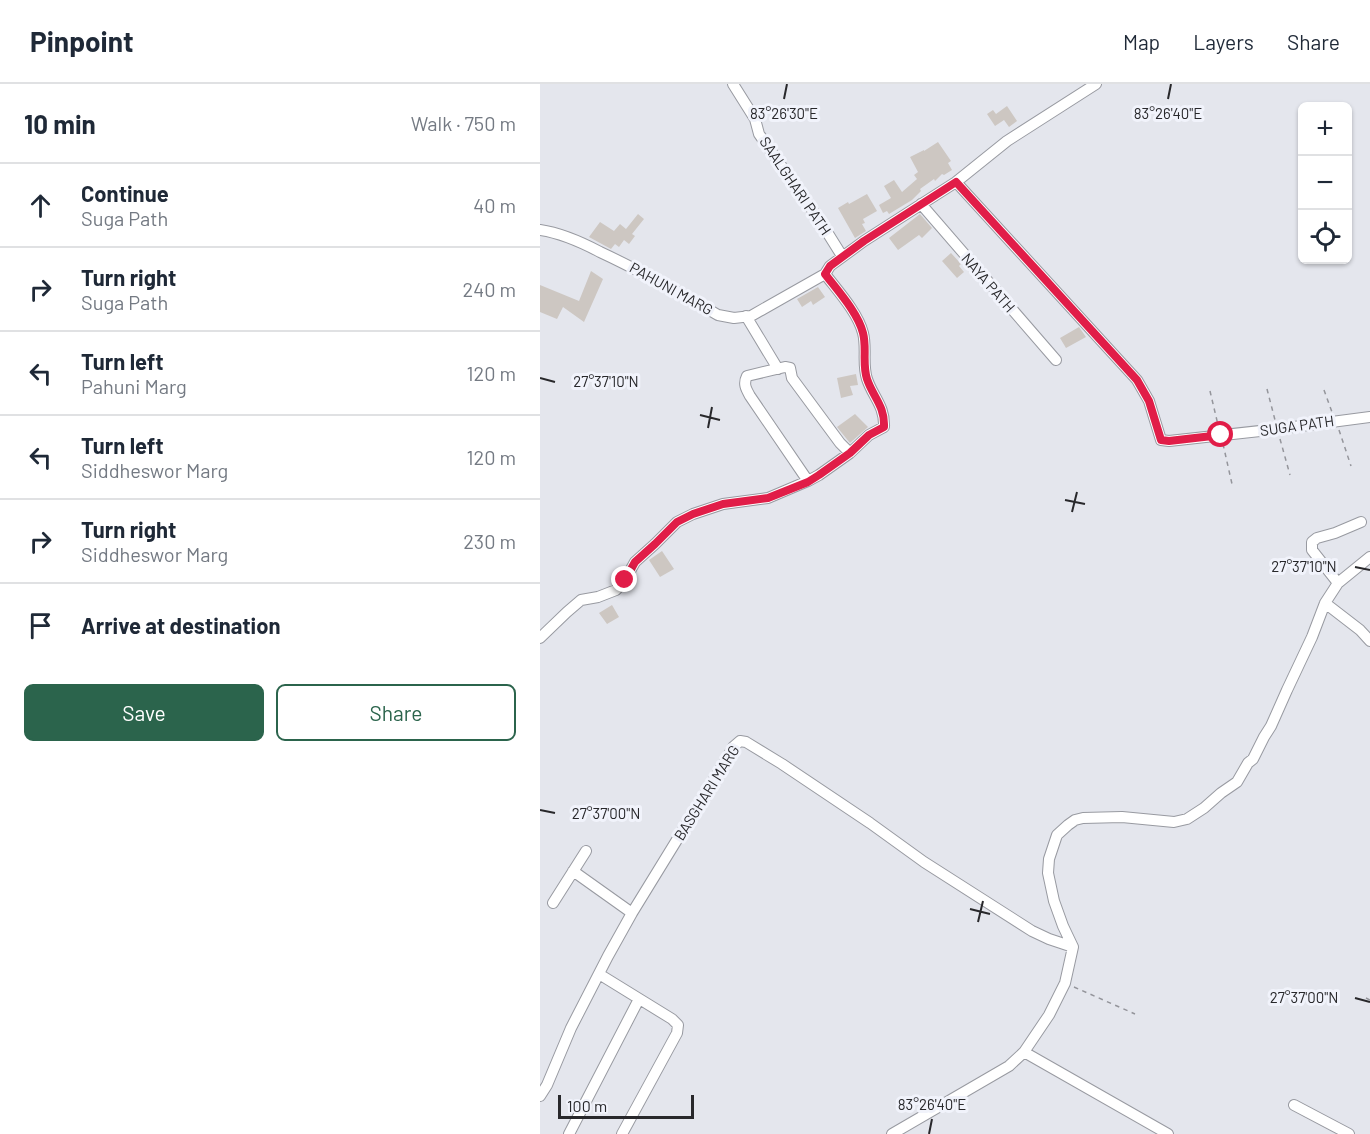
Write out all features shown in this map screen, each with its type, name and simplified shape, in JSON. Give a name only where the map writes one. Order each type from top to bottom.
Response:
[{"type":"street","name":"SAALGHARI PATH","points":[[733,84],[755,119],[759,134],[842,256]]},
{"type":"street","name":"PAHUNI MARG","points":[[540,230],[554,232],[627,264],[718,315],[734,318],[751,316],[825,274],[830,266],[842,256],[956,182],[1007,141],[1096,84]]},
{"type":"street","name":"SUGA PATH","points":[[956,182],[1137,380],[1149,401],[1161,440],[1169,441],[1370,417]]},
{"type":"street","name":"NAYA PATH","points":[[921,204],[1056,360]]},
{"type":"street","points":[[540,638],[580,600],[598,597],[616,590],[625,580],[635,562],[677,522],[723,504],[768,498],[808,482],[850,453],[869,435],[884,427],[885,416],[867,380],[860,323],[825,274]]},
{"type":"street","points":[[746,316],[778,369]]},
{"type":"street","points":[[808,482],[750,396],[745,387],[747,376],[785,367],[790,368],[792,378],[850,453]]},
{"type":"street","points":[[1338,583],[1312,550],[1312,542],[1317,538],[1361,522]]},
{"type":"street","points":[[892,1134],[1009,1066],[1024,1052],[1049,1015],[1065,983],[1073,947],[1054,901],[1048,873],[1049,860],[1057,835],[1075,820],[1083,818],[1122,817],[1174,822],[1187,819],[1237,782],[1271,726],[1312,638],[1325,603],[1338,583],[1370,557]]},
{"type":"street","points":[[1325,603],[1360,630],[1370,641]]},
{"type":"street","name":"BASGHARI MARG","points":[[540,1096],[547,1085],[571,1028],[632,913],[733,747],[740,741],[746,742],[782,764],[924,862],[1032,931],[1073,947]]},
{"type":"street","points":[[553,903],[586,851]]},
{"type":"street","points":[[573,872],[632,913]]},
{"type":"street","points":[[599,974],[678,1025],[677,1033],[622,1134]]},
{"type":"street","points":[[569,1134],[639,999]]},
{"type":"street","points":[[1024,1052],[1168,1134]]},
{"type":"street","points":[[1294,1105],[1349,1134]]},
{"type":"path","points":[[1065,983],[1135,1014]]},
{"type":"path","points":[[1366,998],[1370,1000]]},
{"type":"building","points":[[1007,106],[1017,121],[1009,127],[1004,120],[995,126],[987,114],[993,110],[996,114]]},
{"type":"building","points":[[938,142],[951,161],[948,163],[952,170],[920,189],[921,191],[912,200],[889,214],[887,211],[883,213],[879,205],[891,198],[884,186],[894,180],[902,192],[917,179],[914,175],[918,172],[910,157]]},
{"type":"building","points":[[867,194],[877,211],[863,219],[865,223],[862,224],[866,231],[855,238],[838,208]]},
{"type":"building","points":[[638,214],[644,219],[632,234],[635,236],[629,244],[624,240],[619,247],[615,244],[611,249],[589,237],[600,222],[614,231],[620,224],[626,229]]},
{"type":"building","points":[[920,214],[932,228],[922,238],[919,235],[898,250],[889,238]]},
{"type":"building","points":[[951,253],[961,264],[959,266],[964,272],[957,278],[942,261]]},
{"type":"building","points":[[591,271],[603,279],[584,322],[563,307],[557,319],[540,312],[540,285],[579,301]]},
{"type":"building","points":[[818,287],[825,297],[813,305],[811,301],[802,307],[797,299]]},
{"type":"building","points":[[1079,327],[1086,337],[1066,348],[1060,338]]},
{"type":"building","points":[[856,374],[858,385],[850,386],[853,395],[841,398],[837,378]]},
{"type":"building","points":[[855,414],[868,427],[850,443],[837,427]]},
{"type":"building","points":[[662,551],[674,569],[660,577],[649,560]]},
{"type":"building","points":[[612,605],[619,617],[607,624],[599,613]]},
{"type":"route","points":[[625,580],[635,562],[677,522],[723,504],[768,498],[808,482],[850,453],[869,435],[884,427],[885,416],[867,380],[860,323],[825,274],[830,266],[864,241],[956,182],[1137,380],[1149,401],[1161,440],[1221,435]]}]
